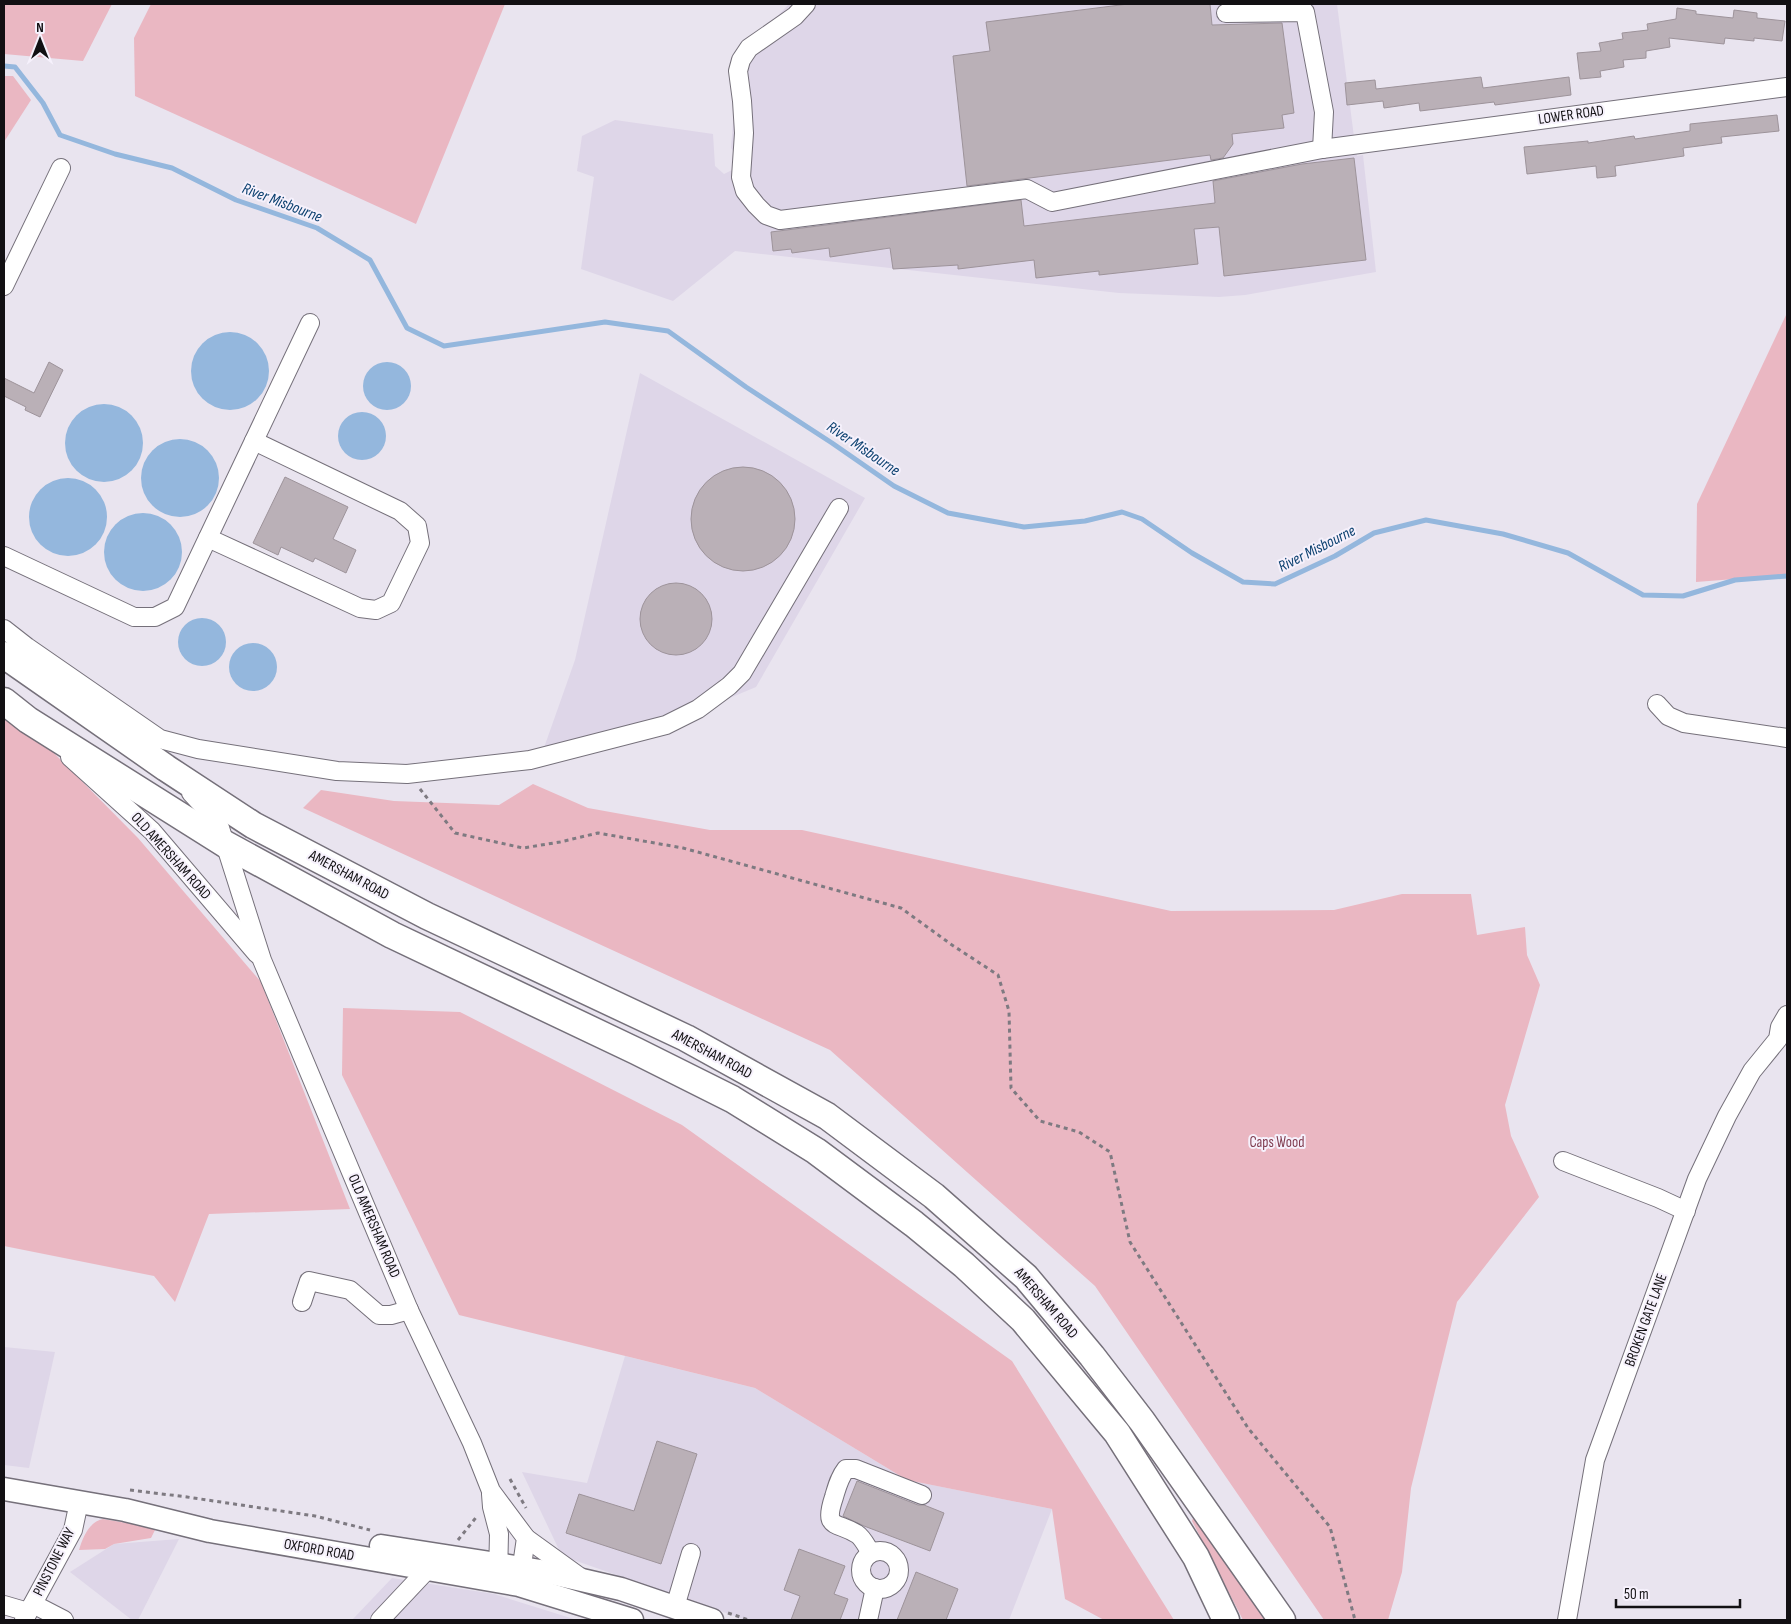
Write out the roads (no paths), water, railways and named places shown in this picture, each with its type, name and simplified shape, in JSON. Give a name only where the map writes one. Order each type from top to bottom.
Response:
[{"type":"highway","name":"AMERSHAM ROAD","points":[[4,654],[166,768],[253,825],[427,916],[686,1038],[818,1111],[934,1196],[1026,1277],[1092,1356],[1142,1420],[1282,1620]]},
{"type":"highway","points":[[4,701],[28,720],[225,844],[392,935],[636,1051],[732,1099],[816,1151],[914,1224],[964,1265],[1023,1320],[1116,1433],[1196,1557],[1226,1620]]},
{"type":"main road","name":"OXFORD ROAD","points":[[4,1489],[79,1502],[126,1500],[210,1531],[427,1570],[498,1572],[520,1576],[632,1620]]},
{"type":"main road","points":[[126,1500],[217,1520],[498,1572]]},
{"type":"main road","points":[[520,1576],[586,1581],[621,1589],[711,1617]]},
{"type":"street","name":"LOWER ROAD","points":[[806,4],[795,16],[749,48],[741,60],[738,71],[744,133],[741,177],[745,191],[756,206],[766,215],[780,220],[1027,189],[1052,202],[1322,149],[1787,87]]},
{"type":"street","points":[[1226,13],[1305,12],[1324,112],[1322,149]]},
{"type":"street","points":[[4,286],[61,168]]},
{"type":"street","points":[[4,556],[134,617],[155,617],[175,607],[310,323]]},
{"type":"street","points":[[208,538],[360,608],[376,610],[391,603],[420,543],[417,526],[400,511],[254,441]]},
{"type":"street","points":[[4,629],[160,739],[198,749],[337,771],[408,774],[530,760],[666,725],[698,709],[729,686],[742,673],[840,508]]},
{"type":"street","points":[[1657,704],[1668,716],[1684,723],[1787,738]]},
{"type":"street","name":"OLD AMERSHAM ROAD","points":[[28,720],[152,831],[262,960]]},
{"type":"street","name":"OLD AMERSHAM ROAD","points":[[166,768],[204,807],[220,828],[262,960],[409,1310],[472,1443],[492,1499],[499,1534],[498,1572]]},
{"type":"street","name":"BROKEN GATE LANE","points":[[1567,1620],[1595,1460],[1697,1179],[1727,1116],[1752,1071],[1778,1039],[1780,1027],[1787,1015]]},
{"type":"street","points":[[1563,1161],[1686,1211]]},
{"type":"street","points":[[302,1302],[309,1281],[350,1290],[379,1315],[390,1315],[409,1310]]},
{"type":"street","points":[[871,1553],[859,1535],[835,1525],[830,1519],[828,1512],[841,1476],[846,1469],[856,1469],[922,1496]]},
{"type":"street","name":"OLD AMERSHAM ROAD","points":[[492,1499],[526,1538],[586,1581]]},
{"type":"street","name":"PINSTONE WAY","points":[[29,1612],[73,1530],[79,1502]]},
{"type":"street","points":[[520,1576],[526,1538]]},
{"type":"street","points":[[877,1551],[890,1553],[898,1563],[900,1569],[896,1582],[892,1586],[886,1589],[868,1585],[861,1574],[862,1562],[871,1553],[877,1551]]},
{"type":"street","points":[[675,1607],[691,1553]]},
{"type":"street","points":[[380,1620],[427,1570]]},
{"type":"street","points":[[868,1620],[875,1588]]},
{"type":"street","points":[[4,1605],[64,1620]]},
{"type":"water","points":[[222,332],[238,332],[252,338],[263,349],[269,363],[269,379],[263,393],[252,404],[238,410],[222,410],[208,404],[197,393],[191,379],[191,363],[197,349],[208,338]]},
{"type":"water","points":[[382,362],[392,362],[404,369],[411,381],[411,391],[404,403],[392,410],[382,410],[374,406],[367,399],[363,391],[363,381],[367,373],[374,366]]},
{"type":"water","points":[[96,404],[112,404],[126,410],[137,421],[143,435],[143,451],[137,465],[126,476],[112,482],[96,482],[82,476],[71,465],[65,451],[65,435],[71,421],[82,410]]},
{"type":"water","points":[[362,412],[371,414],[379,419],[384,427],[386,436],[384,445],[379,453],[371,458],[362,460],[353,458],[345,453],[340,445],[338,436],[340,427],[345,419],[353,414]]},
{"type":"water","points":[[172,439],[188,439],[202,445],[213,456],[219,470],[219,486],[213,500],[202,511],[188,517],[172,517],[158,511],[147,500],[141,486],[141,470],[147,456],[158,445]]},
{"type":"water","points":[[60,478],[76,478],[90,484],[101,495],[107,509],[107,525],[101,539],[90,550],[76,556],[60,556],[46,550],[35,539],[29,525],[29,509],[35,495],[46,484]]},
{"type":"water","points":[[135,513],[151,513],[165,519],[176,530],[182,544],[182,560],[176,574],[165,585],[151,591],[135,591],[121,585],[110,574],[104,560],[104,544],[110,530],[121,519]]},
{"type":"water","points":[[197,618],[207,618],[219,625],[226,637],[226,647],[219,659],[207,666],[197,666],[189,662],[182,655],[178,647],[178,637],[182,629],[189,622]]},
{"type":"water","points":[[253,643],[262,645],[270,650],[275,658],[277,667],[275,676],[270,684],[262,689],[253,691],[244,689],[236,684],[231,676],[229,667],[231,658],[236,650],[244,645]]},
{"type":"waterway","name":"River Misbourne","points":[[4,66],[15,67],[43,103],[60,135],[115,154],[172,168],[236,200],[317,228],[370,260],[407,328],[444,346],[605,322],[668,331],[746,387],[894,486],[948,513],[1024,527],[1085,521],[1122,512],[1142,519],[1192,553],[1243,582],[1275,584],[1335,556],[1374,533],[1426,520],[1503,534],[1568,553],[1643,595],[1683,596],[1735,580],[1787,576]]},
{"type":"park label","name":"Caps Wood","points":[[1277,1142]]}]
